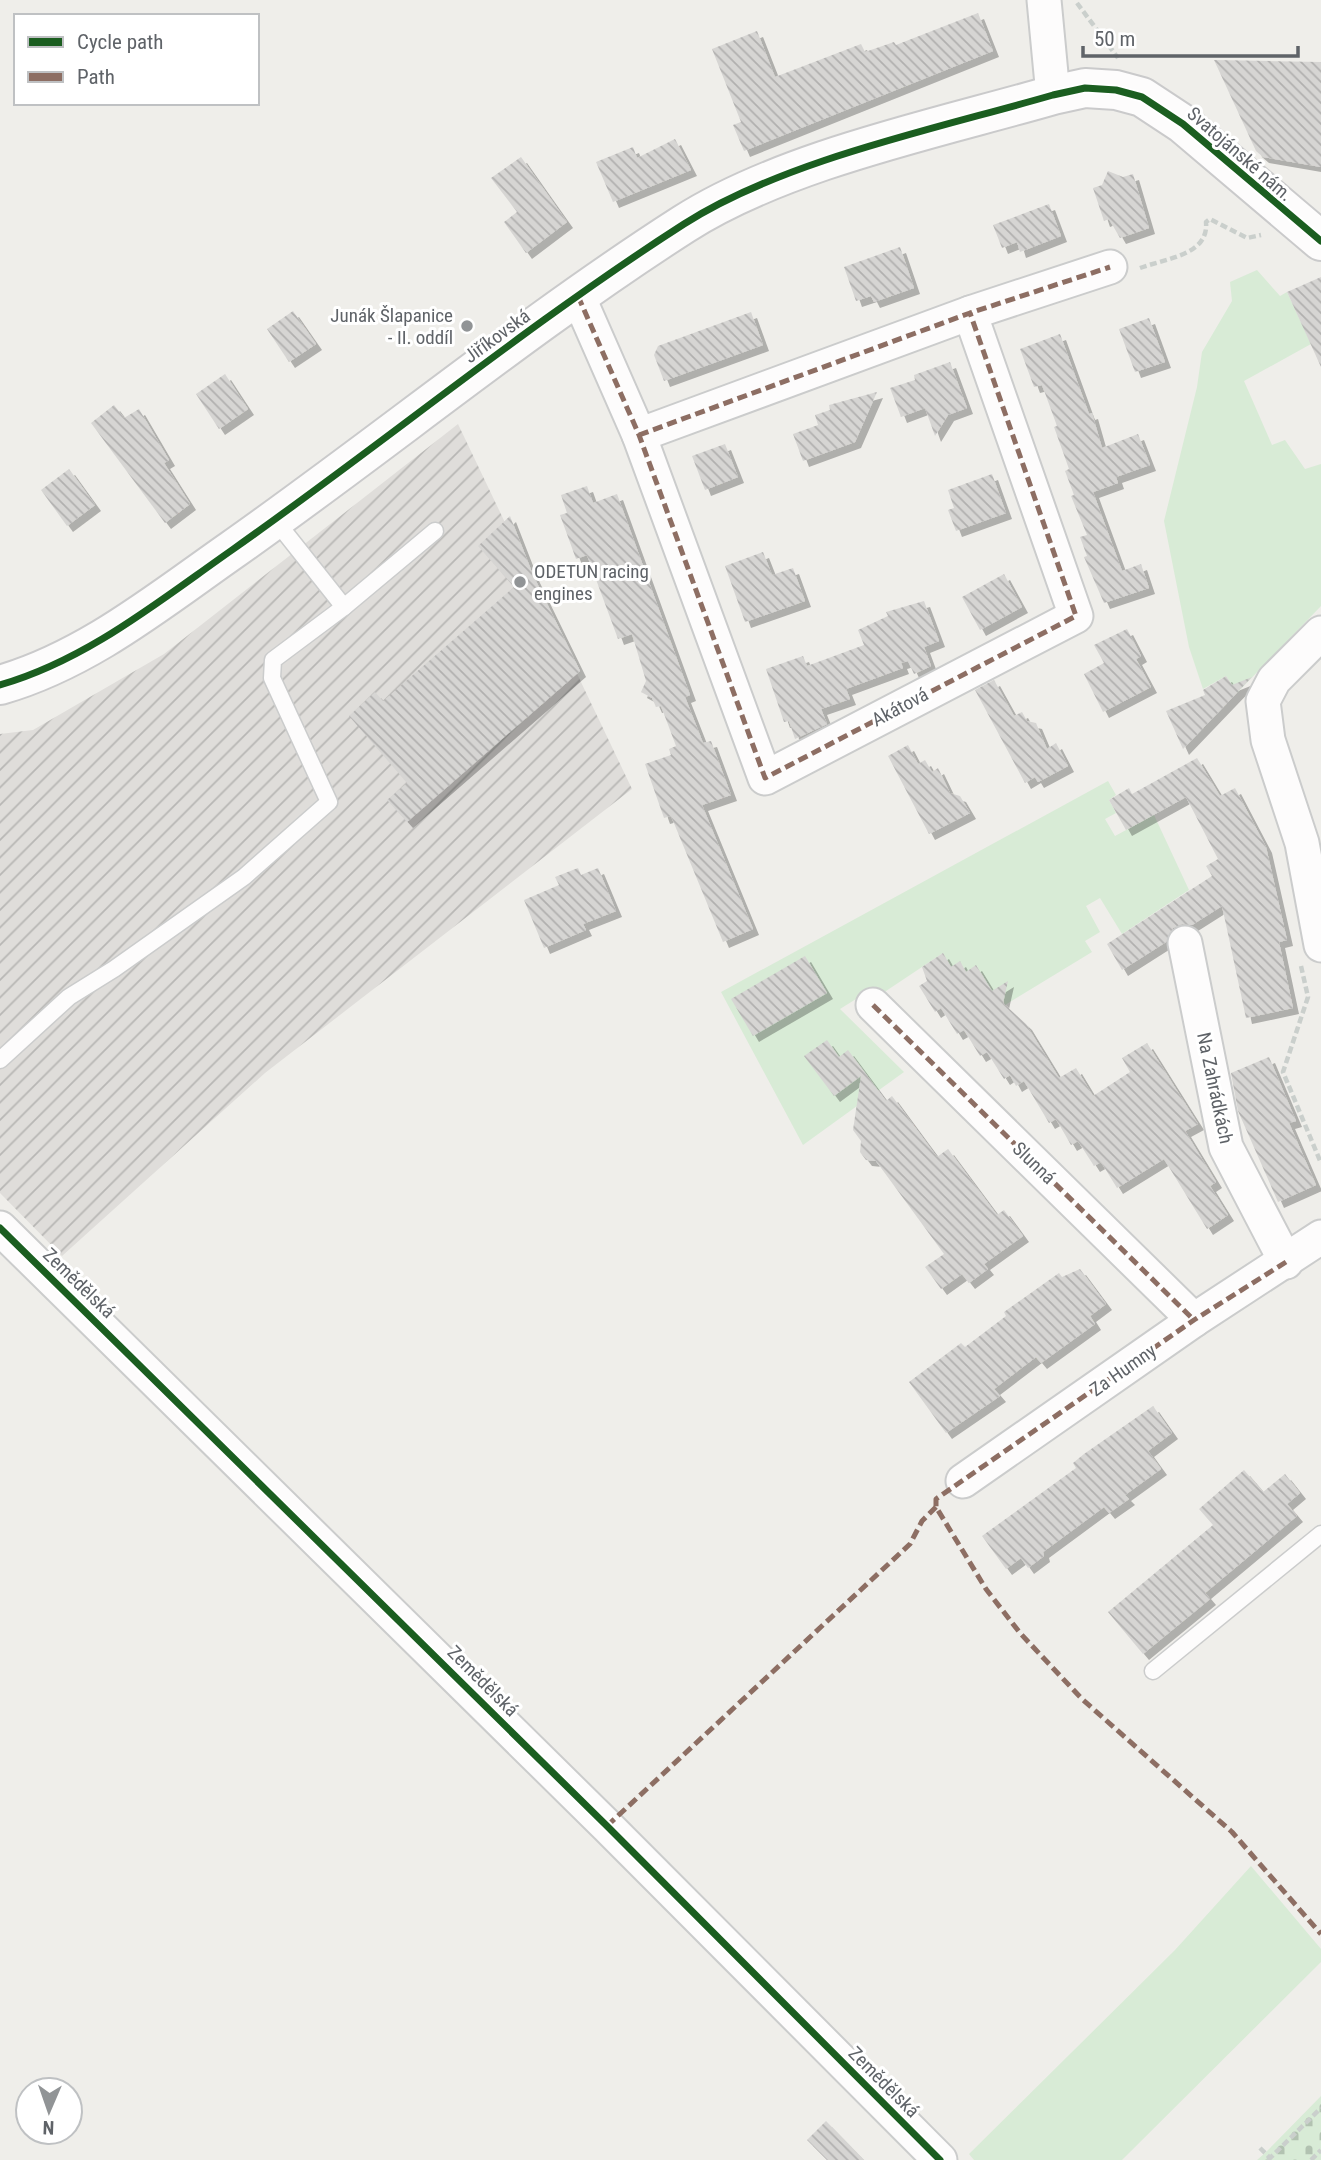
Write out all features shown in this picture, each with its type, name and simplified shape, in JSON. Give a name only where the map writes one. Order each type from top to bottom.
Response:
[{"type":"street","points":[[1045,0],[1053,95]]},
{"type":"street","name":"Svatojánské nám.","points":[[1053,95],[1085,89],[1116,90],[1142,97],[1183,124],[1321,242]]},
{"type":"street","name":"Jiříkovská","points":[[0,685],[19,680],[108,637],[275,520],[578,296],[687,222],[764,183],[864,149],[1053,95]]},
{"type":"street","points":[[639,435],[970,313],[1110,267]]},
{"type":"street","name":"Akátová","points":[[578,296],[639,435],[765,778],[1076,616],[970,313]]},
{"type":"street","points":[[1310,953],[1302,843],[1268,740],[1263,701],[1274,680],[1321,633]]},
{"type":"street","name":"Na Zahrádkách","points":[[1185,943],[1226,1147],[1286,1262]]},
{"type":"street","name":"Slunná","points":[[873,1005],[1194,1320]]},
{"type":"street","name":"Zemědělská","points":[[0,1228],[607,1826],[940,2160]]},
{"type":"street","points":[[1286,1262],[1321,1237]]},
{"type":"street","name":"Za Humny","points":[[963,1481],[1194,1320],[1286,1262]]},
{"type":"lane","points":[[275,520],[344,607]]},
{"type":"lane","points":[[0,1060],[69,998],[244,877],[329,802],[272,678],[273,660],[344,607],[435,531]]},
{"type":"lane","points":[[1153,1671],[1321,1534]]},
{"type":"path","points":[[1074,0],[1118,58],[1116,90]]},
{"type":"path","points":[[1110,267],[1112,277],[1198,248],[1207,235],[1206,222],[1210,219],[1247,238],[1274,231],[1287,215]]},
{"type":"path","points":[[1310,953],[1308,997],[1283,1072],[1321,1163]]},
{"type":"path","points":[[1260,2148],[1270,2159],[1321,2108]]},
{"type":"path","points":[[1311,2160],[1321,2150]]},
{"type":"shaded area","points":[[458,424],[632,789],[265,1073],[62,1256],[0,1193],[0,734],[33,730],[164,654]]},
{"type":"green space","points":[[1257,270],[1280,296],[1287,292],[1311,344],[1244,381],[1272,445],[1285,440],[1305,469],[1321,464],[1321,606],[1237,693],[1226,676],[1203,689],[1189,647],[1164,521],[1197,387],[1202,352],[1232,301],[1230,282]]},
{"type":"green space","points":[[1108,781],[1116,795],[1109,800],[1116,813],[1105,819],[1115,836],[1154,815],[1189,890],[1122,934],[1100,898],[1086,906],[1100,932],[1085,941],[1092,952],[1005,1005],[999,988],[989,994],[977,966],[966,972],[960,962],[951,967],[943,953],[865,1005],[856,999],[840,1009],[904,1072],[803,1145],[721,992]]},
{"type":"green space","points":[[1251,1866],[1321,1949],[1321,1962],[1122,2160],[974,2160],[969,2154],[1175,1950]]},
{"type":"green space","points":[[1321,2096],[1321,2160],[1257,2160],[1265,2153]]},
{"type":"building","points":[[978,13],[993,51],[744,151],[733,125],[741,122],[712,49],[757,31],[775,77],[861,44],[865,52],[894,42],[896,45]]},
{"type":"building","points":[[1214,60],[1321,62],[1321,167],[1263,157],[1256,151]]},
{"type":"building","points":[[675,139],[691,170],[613,202],[596,162],[633,147],[637,158]]},
{"type":"building","points":[[521,157],[567,222],[526,253],[504,222],[517,212],[491,178]]},
{"type":"building","points":[[1108,171],[1123,177],[1133,174],[1149,228],[1120,238],[1109,219],[1104,221],[1093,188],[1102,185]]},
{"type":"building","points":[[1049,204],[1061,236],[1020,252],[1017,242],[1002,248],[993,225]]},
{"type":"building","points":[[900,247],[914,288],[874,302],[871,296],[856,301],[844,267]]},
{"type":"building","points":[[1321,277],[1321,367],[1287,292]]},
{"type":"building","points":[[293,311],[316,344],[289,362],[267,329]]},
{"type":"building","points":[[751,312],[763,345],[664,381],[654,355],[658,346]]},
{"type":"building","points":[[1149,318],[1165,362],[1135,372],[1119,329]]},
{"type":"building","points":[[1060,334],[1089,414],[1092,413],[1102,448],[1138,434],[1150,465],[1116,477],[1118,483],[1093,492],[1122,571],[1141,564],[1149,588],[1104,603],[1084,557],[1087,556],[1080,537],[1087,535],[1071,496],[1074,495],[1065,471],[1069,469],[1054,427],[1057,426],[1042,385],[1034,387],[1020,349]]},
{"type":"building","points":[[950,362],[967,408],[948,415],[935,436],[925,408],[901,417],[890,388],[915,380],[914,375]]},
{"type":"building","points":[[225,374],[248,409],[219,429],[196,394]]},
{"type":"building","points":[[877,392],[855,442],[803,461],[793,434],[818,425],[815,415],[830,410],[829,405]]},
{"type":"building","points":[[114,405],[124,418],[139,409],[169,460],[164,463],[190,504],[165,523],[91,423]]},
{"type":"building","points":[[725,444],[738,477],[705,490],[692,456]]},
{"type":"building","points":[[69,469],[95,505],[67,526],[41,490]]},
{"type":"building","points":[[992,474],[1006,513],[956,531],[948,510],[954,508],[948,490]]},
{"type":"building","points":[[587,486],[593,503],[617,494],[690,695],[685,697],[703,743],[711,741],[731,795],[702,805],[753,929],[723,942],[671,816],[664,818],[645,764],[671,755],[669,749],[676,746],[661,706],[656,707],[652,698],[641,692],[646,681],[632,634],[618,639],[587,555],[576,559],[560,515],[567,513],[561,495]]},
{"type":"building","points":[[510,516],[533,575],[580,671],[407,822],[387,800],[407,783],[349,716],[375,692],[383,701],[514,587],[478,546]]},
{"type":"building","points":[[763,552],[772,575],[793,568],[805,601],[745,622],[725,566]]},
{"type":"building","points":[[1004,574],[1022,607],[980,630],[962,597]]},
{"type":"building","points":[[924,601],[939,641],[924,647],[931,666],[914,674],[908,661],[901,663],[903,668],[846,689],[850,699],[821,709],[827,724],[795,739],[789,721],[784,722],[766,669],[803,656],[807,666],[864,645],[858,630],[888,616],[886,612]]},
{"type":"building","points":[[1127,629],[1141,656],[1136,659],[1151,687],[1103,712],[1084,674],[1104,663],[1094,645]]},
{"type":"building","points":[[1226,676],[1232,685],[1252,677],[1183,749],[1166,711],[1205,695],[1203,690]]},
{"type":"building","points":[[994,680],[1014,716],[1022,712],[1027,721],[1036,723],[1047,749],[1056,743],[1068,766],[1038,782],[1035,777],[1025,783],[975,690]]},
{"type":"building","points":[[908,745],[918,764],[925,760],[932,772],[938,768],[950,793],[960,796],[970,813],[929,834],[888,756]]},
{"type":"building","points":[[1197,758],[1220,796],[1235,788],[1266,847],[1287,940],[1279,942],[1293,1008],[1246,1018],[1222,906],[1192,925],[1182,924],[1173,928],[1166,942],[1122,970],[1107,944],[1212,876],[1206,866],[1218,859],[1186,797],[1126,830],[1109,800],[1129,788],[1132,794]]},
{"type":"building","points":[[578,868],[581,875],[598,868],[616,911],[583,924],[586,930],[544,948],[524,900],[559,885],[555,877]]},
{"type":"building","points":[[943,953],[951,967],[960,961],[966,972],[976,965],[992,991],[1008,981],[1003,1003],[1026,1024],[1059,1078],[1076,1068],[1093,1096],[1130,1072],[1122,1058],[1147,1043],[1198,1124],[1185,1131],[1216,1182],[1210,1186],[1228,1215],[1207,1229],[1164,1159],[1117,1188],[1101,1162],[1094,1166],[1078,1141],[1071,1145],[1056,1119],[1049,1123],[1024,1081],[1016,1086],[1010,1075],[1004,1079],[987,1052],[980,1056],[964,1030],[957,1034],[941,1008],[935,1012],[919,986],[927,981],[922,967]]},
{"type":"building","points":[[805,956],[827,993],[753,1036],[731,999]]},
{"type":"building","points":[[827,1040],[839,1057],[848,1050],[886,1101],[892,1096],[937,1157],[948,1149],[997,1215],[1004,1210],[1023,1236],[984,1264],[988,1269],[969,1283],[962,1274],[941,1289],[925,1267],[944,1254],[876,1161],[866,1160],[860,1152],[861,1141],[853,1130],[861,1076],[834,1096],[804,1056]]},
{"type":"building","points":[[1269,1057],[1296,1121],[1289,1123],[1316,1185],[1278,1202],[1238,1111],[1231,1073]]},
{"type":"building","points":[[1080,1269],[1106,1304],[1090,1316],[1095,1324],[1041,1363],[1036,1357],[994,1389],[1000,1396],[946,1433],[909,1382],[961,1343],[965,1347],[1006,1316],[1004,1312],[1059,1273],[1062,1277]]},
{"type":"building","points":[[1153,1406],[1172,1433],[1148,1451],[1161,1469],[1125,1495],[1129,1499],[1109,1513],[1104,1507],[1043,1552],[1044,1556],[1028,1568],[1021,1558],[1006,1569],[982,1536],[1076,1468],[1073,1463],[1084,1454]]},
{"type":"building","points":[[1244,1470],[1263,1492],[1285,1474],[1300,1493],[1287,1504],[1297,1516],[1205,1593],[1210,1599],[1143,1654],[1108,1612],[1213,1525],[1199,1509]]},
{"type":"building","points":[[826,2121],[864,2160],[827,2160],[807,2140]]},
{"type":"marked path","points":[[639,435],[970,313],[1110,267]]},
{"type":"marked path","points":[[578,296],[639,435],[765,778],[1076,616],[970,313]]},
{"type":"marked path","points":[[873,1005],[1194,1320]]},
{"type":"marked path","points":[[1286,1262],[1194,1320],[936,1499],[936,1507],[986,1589],[1020,1633],[1082,1699],[1232,1832],[1321,1934]]},
{"type":"marked path","points":[[607,1826],[910,1544],[922,1521],[936,1507]]},
{"type":"cycle path","points":[[0,685],[63,661],[149,609],[569,302],[684,224],[724,201],[815,164],[913,133],[1053,95],[1085,88],[1116,90],[1142,97],[1183,124],[1321,241]]},
{"type":"cycle path","points":[[0,1228],[607,1826],[940,2160]]},
{"type":"place","name":"Junák Šlapanice - II. oddíl","points":[[467,326]]},
{"type":"place","name":"ODETUN racing engines","points":[[520,582]]}]
